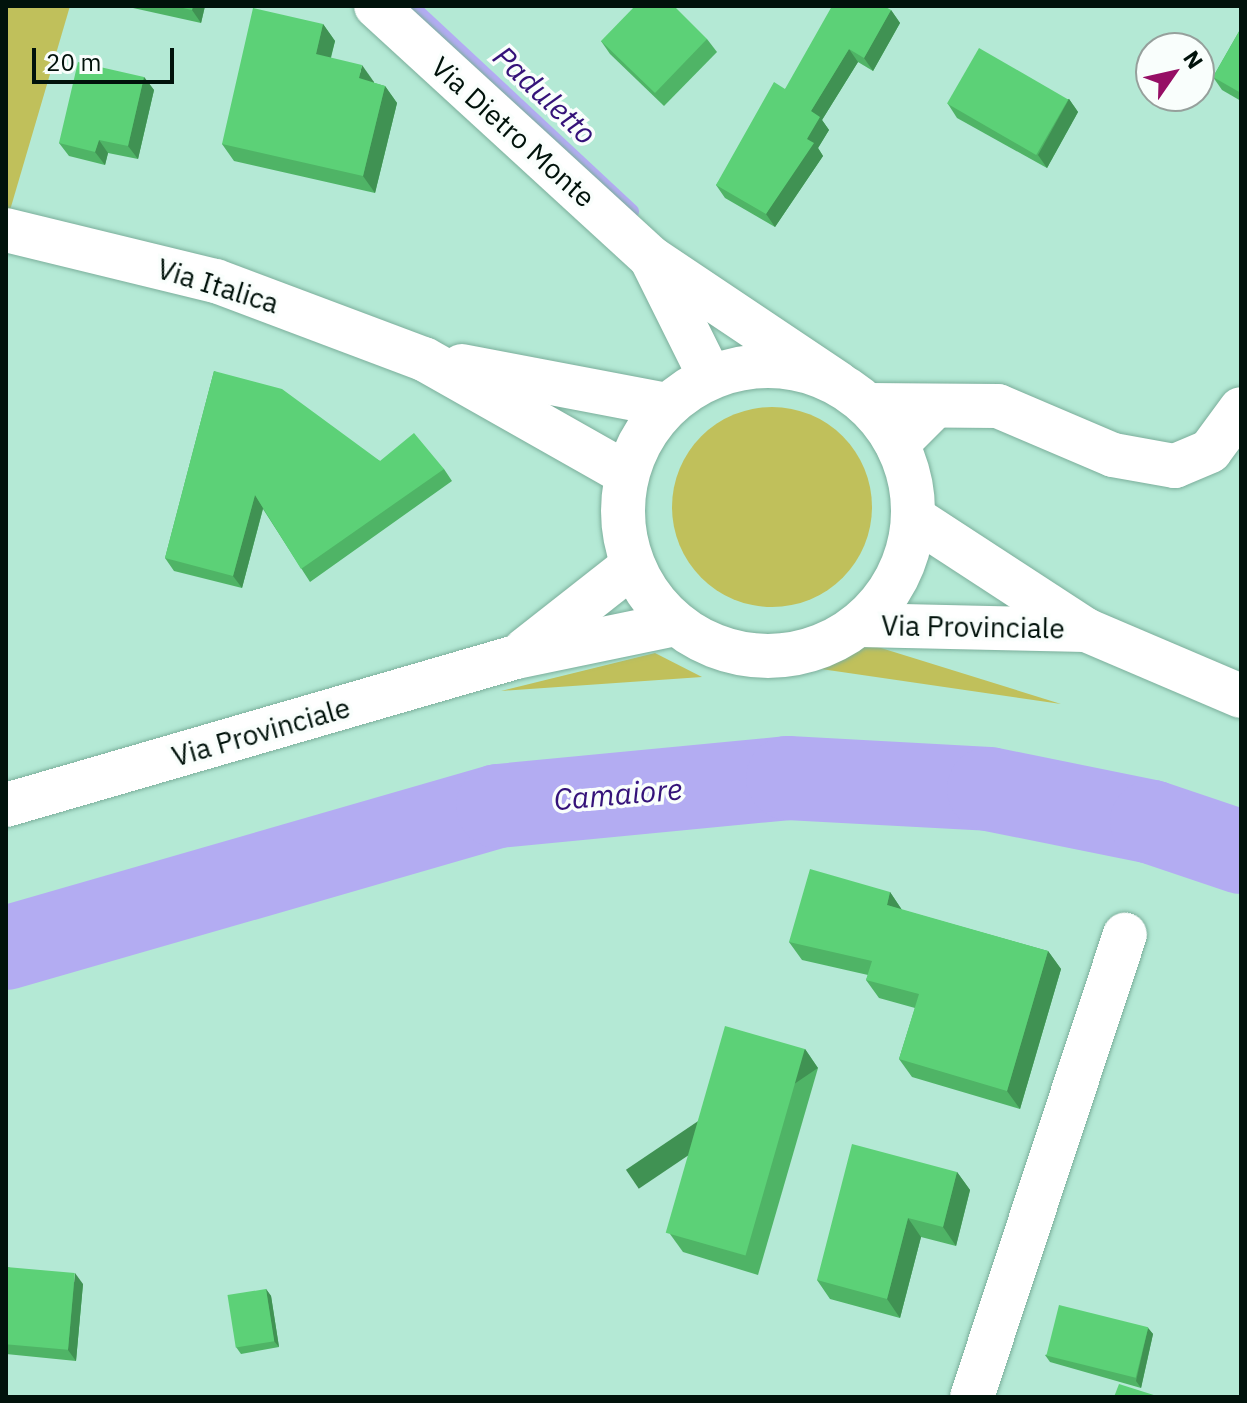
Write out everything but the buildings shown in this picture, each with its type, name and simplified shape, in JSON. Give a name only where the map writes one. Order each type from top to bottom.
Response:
[{"type":"main road","name":"Via Dietro Monte","points":[[376,6],[651,258],[853,394]]},
{"type":"main road","name":"Via Italica","points":[[6,230],[216,281],[424,359],[627,474]]},
{"type":"main road","name":"Via Dietro Monte","points":[[651,258],[710,377]]},
{"type":"main road","name":"Via Italica","points":[[424,359],[667,405]]},
{"type":"main road","name":"Via Provinciale","points":[[774,366],[853,394],[897,444],[914,518],[906,559],[887,595],[860,625],[816,649],[768,657],[719,648],[676,624],[633,565],[623,520],[627,474],[642,437],[667,405],[710,377],[774,366]]},
{"type":"main road","points":[[853,394],[931,410],[998,406],[1113,455],[1175,466],[1210,451],[1241,409]]},
{"type":"main road","points":[[897,444],[931,410]]},
{"type":"main road","name":"Via Provinciale","points":[[914,518],[1086,630],[1241,696]]},
{"type":"main road","name":"Via Provinciale","points":[[516,657],[633,565]]},
{"type":"main road","name":"Via Provinciale","points":[[6,805],[516,657],[676,624]]},
{"type":"main road","name":"Via Provinciale","points":[[860,625],[1086,630]]},
{"type":"main road","points":[[972,1397],[1125,935]]},
{"type":"shaded area","points":[[6,6],[70,6],[8,217],[6,216]]},
{"type":"shaded area","points":[[772,407],[810,415],[842,437],[864,469],[872,507],[864,545],[842,577],[810,599],[772,607],[734,599],[702,577],[680,545],[672,507],[680,469],[702,437],[734,415]]},
{"type":"shaded area","points":[[865,643],[1061,704],[821,669]]},
{"type":"shaded area","points":[[655,653],[702,677],[501,691]]},
{"type":"waterway","name":"Paduletto","points":[[412,6],[632,211]]},
{"type":"waterway","name":"Camaiore","points":[[6,948],[498,806],[788,778],[989,789],[1152,822],[1241,852]]}]
